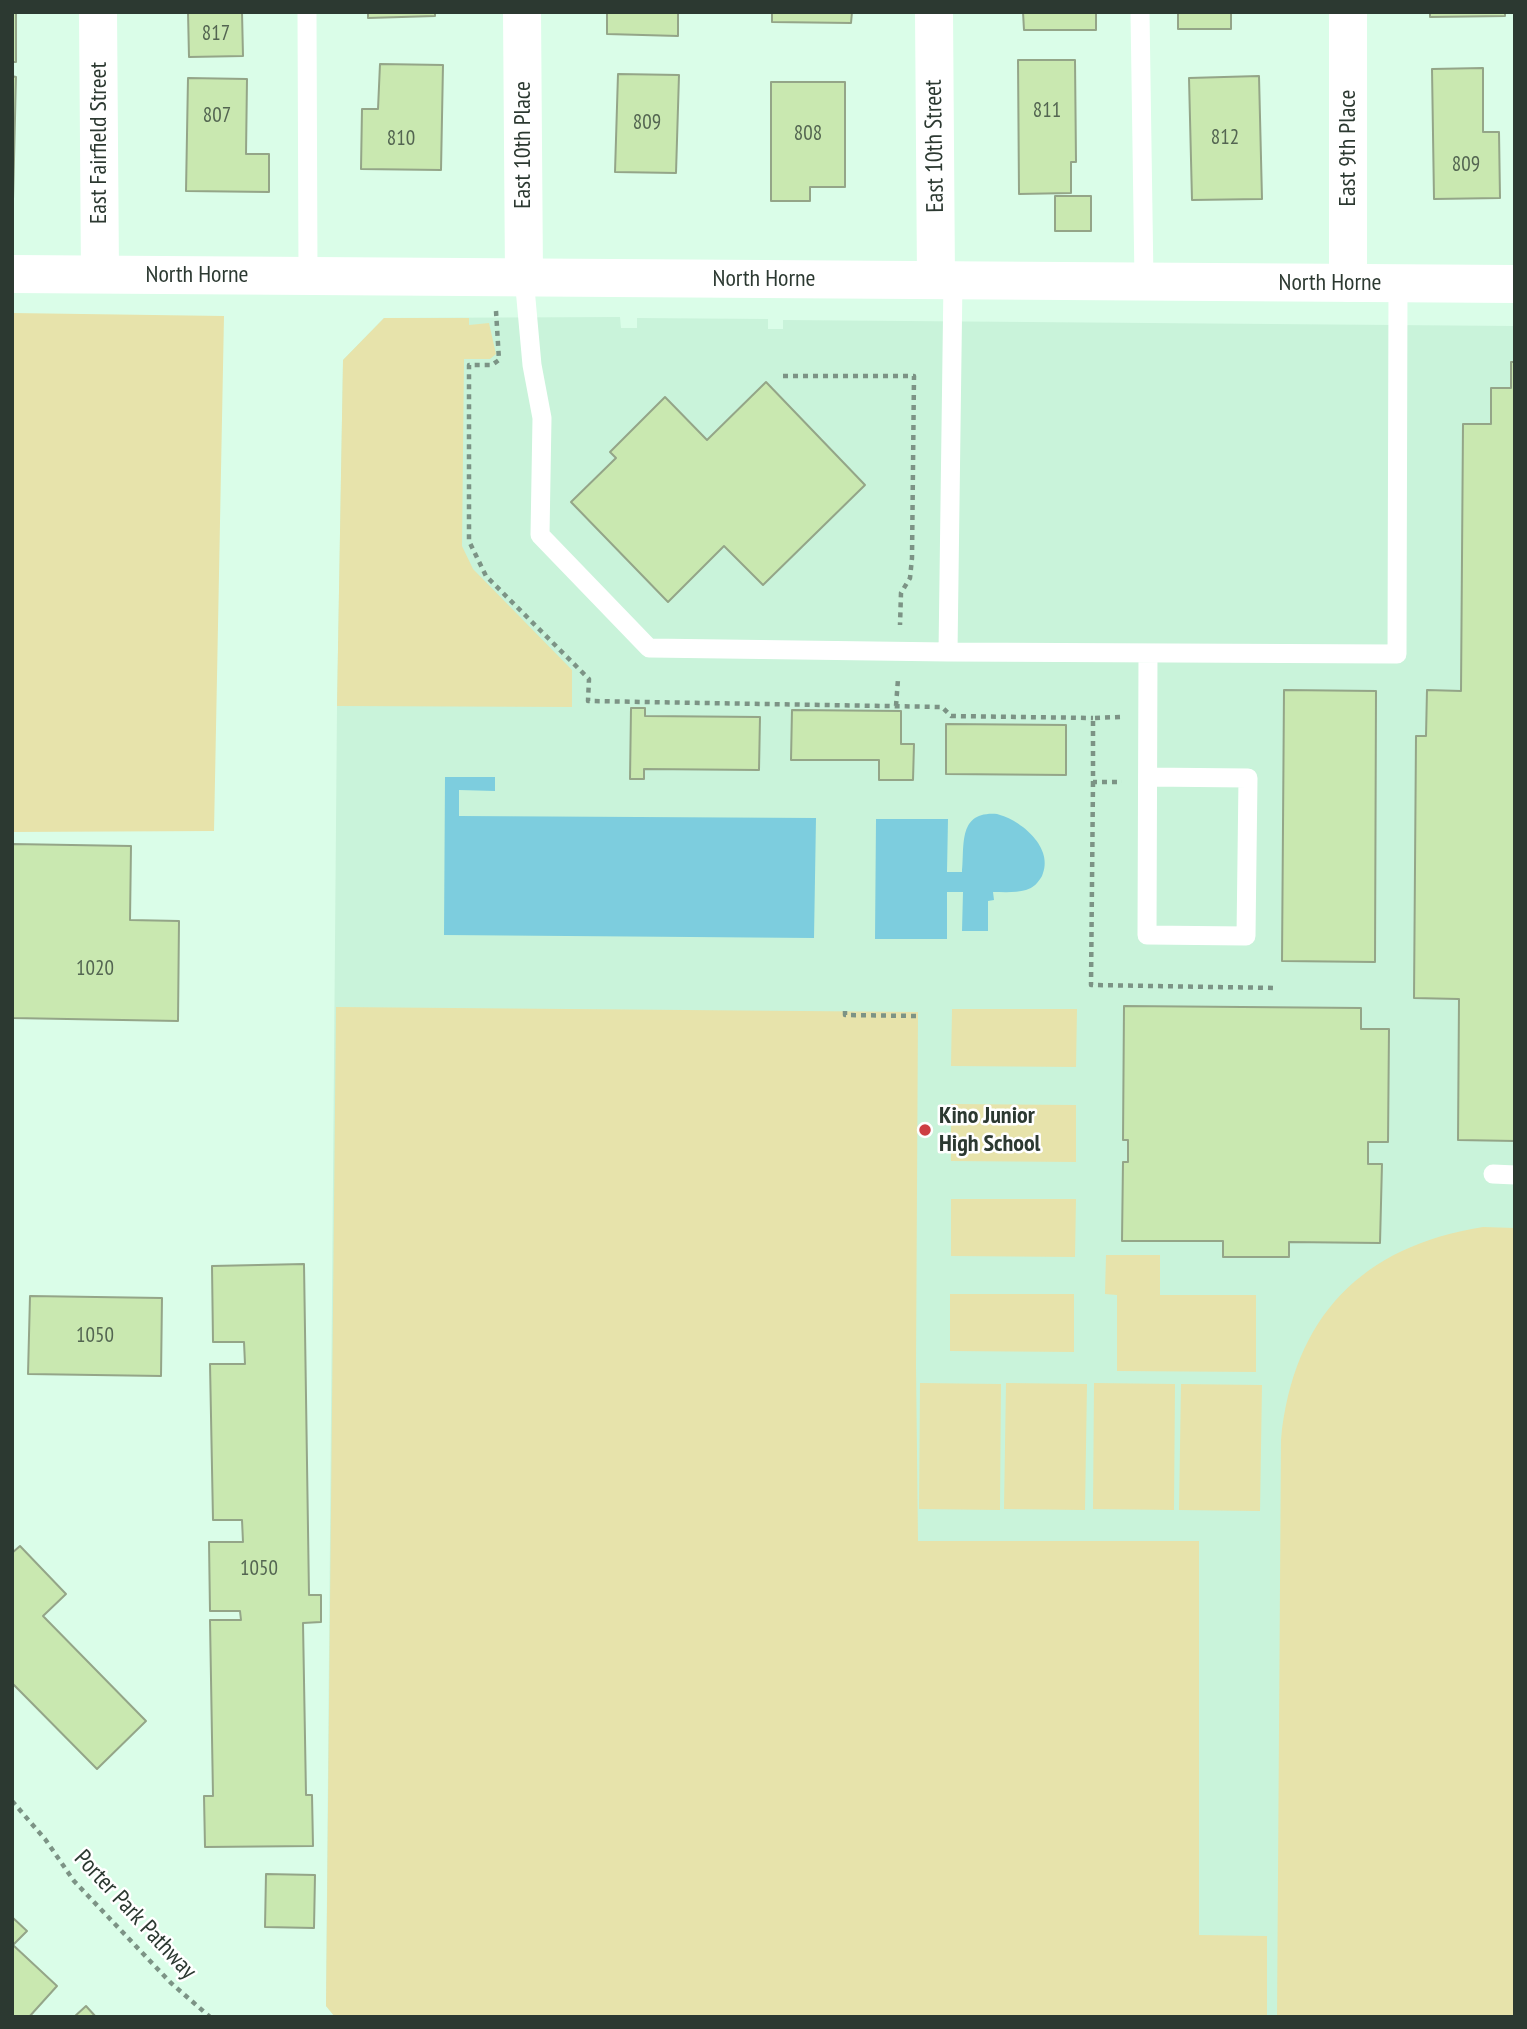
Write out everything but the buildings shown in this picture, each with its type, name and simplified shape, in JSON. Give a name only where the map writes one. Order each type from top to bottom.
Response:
[{"type":"street","name":"East Fairfield Street","points":[[98,12],[100,274]]},
{"type":"street","name":"East 10th Place","points":[[510,277],[522,12]]},
{"type":"street","name":"East 10th Street","points":[[934,12],[945,280]]},
{"type":"street","name":"East 9th Place","points":[[1348,12],[1348,283]]},
{"type":"street","name":"North Horne","points":[[12,274],[1515,284]]},
{"type":"lane","points":[[307,12],[308,276]]},
{"type":"lane","points":[[1140,12],[1144,281]]},
{"type":"lane","points":[[510,277],[542,418],[540,535],[649,648],[899,652],[1397,654],[1398,283]]},
{"type":"lane","points":[[945,280],[948,652]]},
{"type":"lane","points":[[1148,653],[1147,935],[1247,936],[1248,778],[1148,779]]},
{"type":"lane","points":[[1493,1174],[1515,1175]]},
{"type":"path","points":[[510,277],[496,326],[499,360],[492,365],[469,365],[469,541],[486,576],[589,679],[588,701],[942,706],[951,716],[1148,717]]},
{"type":"path","points":[[783,376],[914,376],[912,558],[910,578],[901,593],[897,706]]},
{"type":"path","points":[[1093,718],[1093,782],[1148,779]]},
{"type":"path","points":[[845,1011],[845,1016],[918,1016]]},
{"type":"path","name":"Porter Park Pathway","points":[[12,1801],[45,1839],[74,1881],[171,1983],[210,2017]]},
{"type":"shaded area","points":[[12,313],[224,316],[214,831],[12,832]]},
{"type":"shaded area","name":"Kino Junior High School","points":[[620,317],[621,328],[637,328],[637,318],[768,319],[768,329],[783,329],[783,320],[1515,326],[1515,2017],[335,2017],[326,2006],[337,706],[343,360],[384,318]]},
{"type":"shaded area","points":[[384,318],[469,318],[469,325],[489,323],[496,354],[490,359],[464,359],[462,546],[473,569],[572,670],[572,707],[337,706],[343,360]]},
{"type":"shaded area","points":[[336,1007],[918,1012],[918,1541],[1199,1541],[1199,1935],[1267,1936],[1267,2017],[335,2017],[326,2006]]},
{"type":"shaded area","points":[[952,1009],[1077,1009],[1076,1067],[951,1066]]},
{"type":"shaded area","points":[[951,1104],[1076,1105],[1076,1162],[951,1161]]},
{"type":"shaded area","points":[[951,1199],[1076,1199],[1075,1257],[951,1256]]},
{"type":"shaded area","points":[[1483,1227],[1515,1228],[1515,2017],[1277,2017],[1281,1440],[1288,1396],[1301,1358],[1318,1324],[1341,1294],[1369,1270],[1402,1251],[1440,1237]]},
{"type":"shaded area","points":[[1106,1255],[1160,1255],[1160,1295],[1256,1295],[1256,1372],[1117,1371],[1117,1295],[1105,1294]]},
{"type":"shaded area","points":[[950,1294],[1074,1294],[1074,1352],[950,1351]]},
{"type":"shaded area","points":[[920,1383],[1001,1384],[1000,1510],[919,1509]]},
{"type":"shaded area","points":[[1006,1383],[1087,1384],[1085,1510],[1004,1509]]},
{"type":"shaded area","points":[[1094,1383],[1175,1384],[1174,1510],[1093,1509]]},
{"type":"shaded area","points":[[1181,1384],[1262,1385],[1260,1511],[1179,1510]]},
{"type":"water","points":[[445,777],[495,777],[495,791],[459,790],[459,816],[816,818],[814,938],[444,935]]},
{"type":"water","points":[[997,814],[1016,822],[1040,846],[1045,866],[1037,883],[1022,891],[993,892],[994,900],[988,901],[988,931],[962,931],[963,892],[947,892],[947,939],[875,939],[876,819],[948,819],[947,872],[962,872],[964,841],[969,824],[975,818]]},
{"type":"place","name":"Kino Junior High School","points":[[925,1130]]}]
